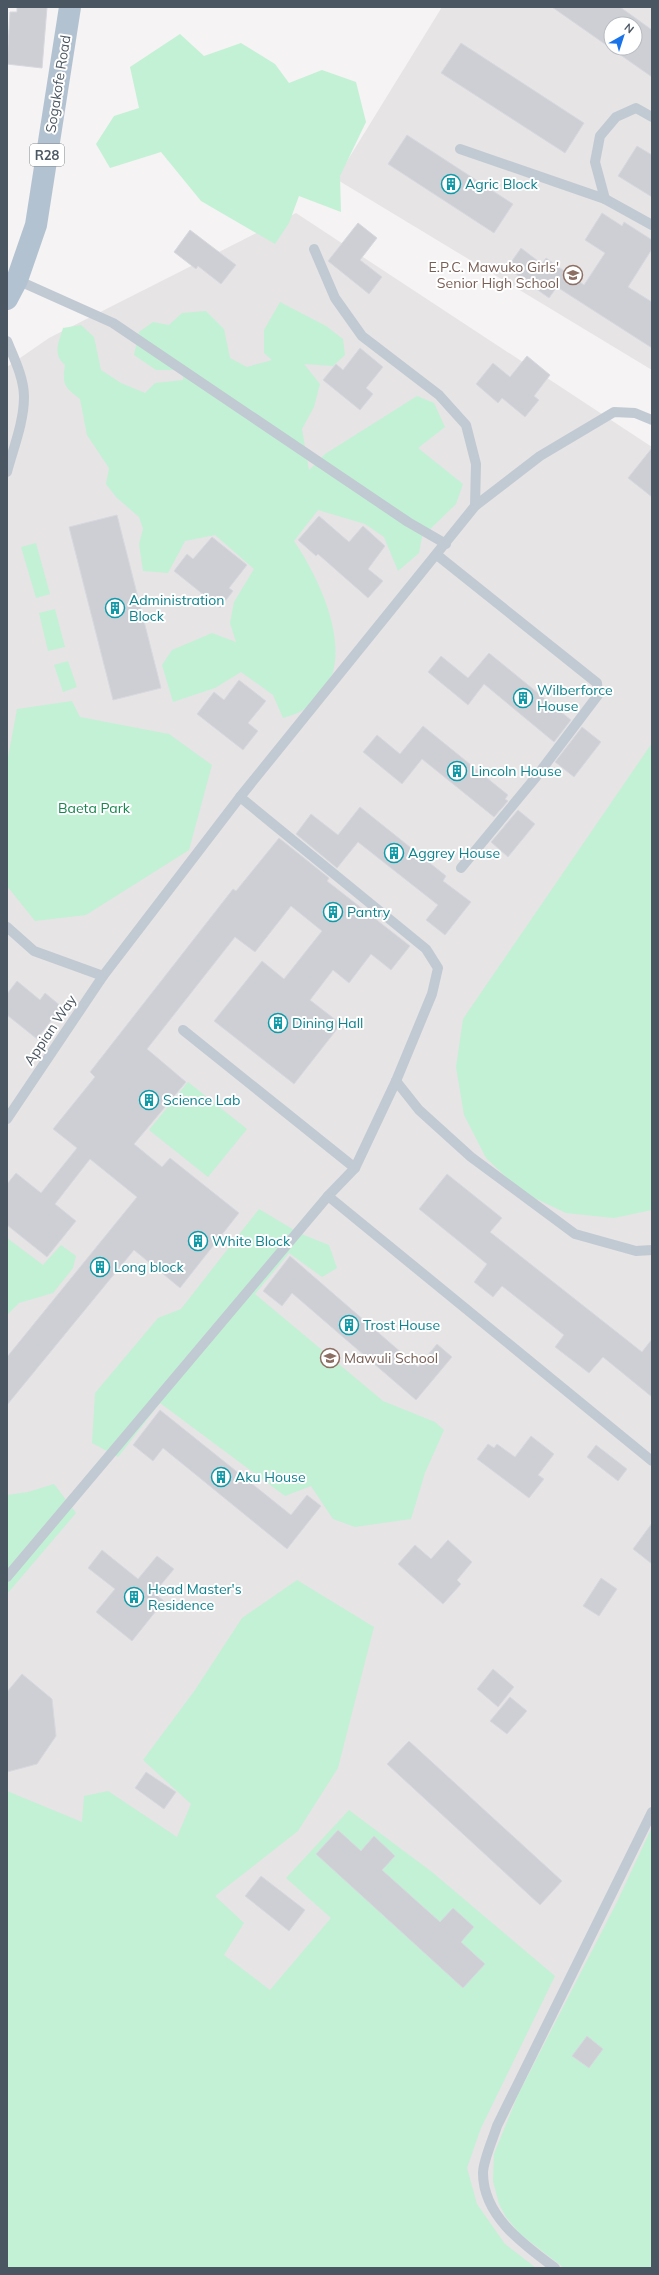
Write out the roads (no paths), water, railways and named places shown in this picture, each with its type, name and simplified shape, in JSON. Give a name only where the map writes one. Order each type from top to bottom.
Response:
[{"type":"main road","name":"Sogakofe Road","points":[[12,289],[36,225],[70,7]]},
{"type":"lane","points":[[604,199],[595,162],[600,136],[616,117],[636,108],[652,117]]},
{"type":"lane","points":[[460,149],[604,199],[652,225]]},
{"type":"lane","points":[[314,249],[335,298],[362,336],[439,395],[466,425],[476,464],[475,506]]},
{"type":"lane","points":[[12,289],[113,323],[401,518],[446,544]]},
{"type":"lane","points":[[7,341],[19,369],[24,397],[18,429],[7,472]]},
{"type":"lane","name":"Appian Way","points":[[7,1119],[103,976],[240,797],[446,544],[475,506],[540,456],[614,412],[635,413],[652,420]]},
{"type":"lane","points":[[437,555],[597,683],[598,695],[536,777],[460,868]]},
{"type":"lane","points":[[7,1577],[328,1196],[355,1168],[396,1081],[432,994],[438,968],[426,949],[240,797]]},
{"type":"lane","points":[[7,927],[34,951],[103,976]]},
{"type":"lane","points":[[183,1030],[355,1168]]},
{"type":"lane","points":[[396,1081],[419,1110],[471,1157],[575,1234],[636,1251],[652,1250]]},
{"type":"lane","points":[[328,1196],[652,1461]]},
{"type":"lane","points":[[555,2268],[516,2238],[486,2199],[483,2172],[497,2126],[652,1812]]},
{"type":"place","name":"Agric Block","points":[[451,184]]},
{"type":"place","name":"E.P.C. Mawuko Girls' Senior High School","points":[[573,275]]},
{"type":"place","name":"Administration Block","points":[[115,608]]},
{"type":"place","name":"Wilberforce House","points":[[523,698]]},
{"type":"place","name":"Lincoln House","points":[[457,771]]},
{"type":"place","name":"Aggrey House","points":[[394,853]]},
{"type":"place","name":"Pantry","points":[[333,912]]},
{"type":"place","name":"Dining Hall","points":[[278,1023]]},
{"type":"place","name":"Science Lab","points":[[149,1100]]},
{"type":"place","name":"White Block","points":[[198,1241]]},
{"type":"place","name":"Long block","points":[[100,1267]]},
{"type":"place","name":"Trost House","points":[[349,1325]]},
{"type":"place","name":"Mawuli School","points":[[330,1358]]},
{"type":"place","name":"Aku House","points":[[221,1477]]},
{"type":"place","name":"Head Master's Residence","points":[[134,1597]]},
{"type":"park label","name":"Baeta Park","points":[[94,808]]}]
